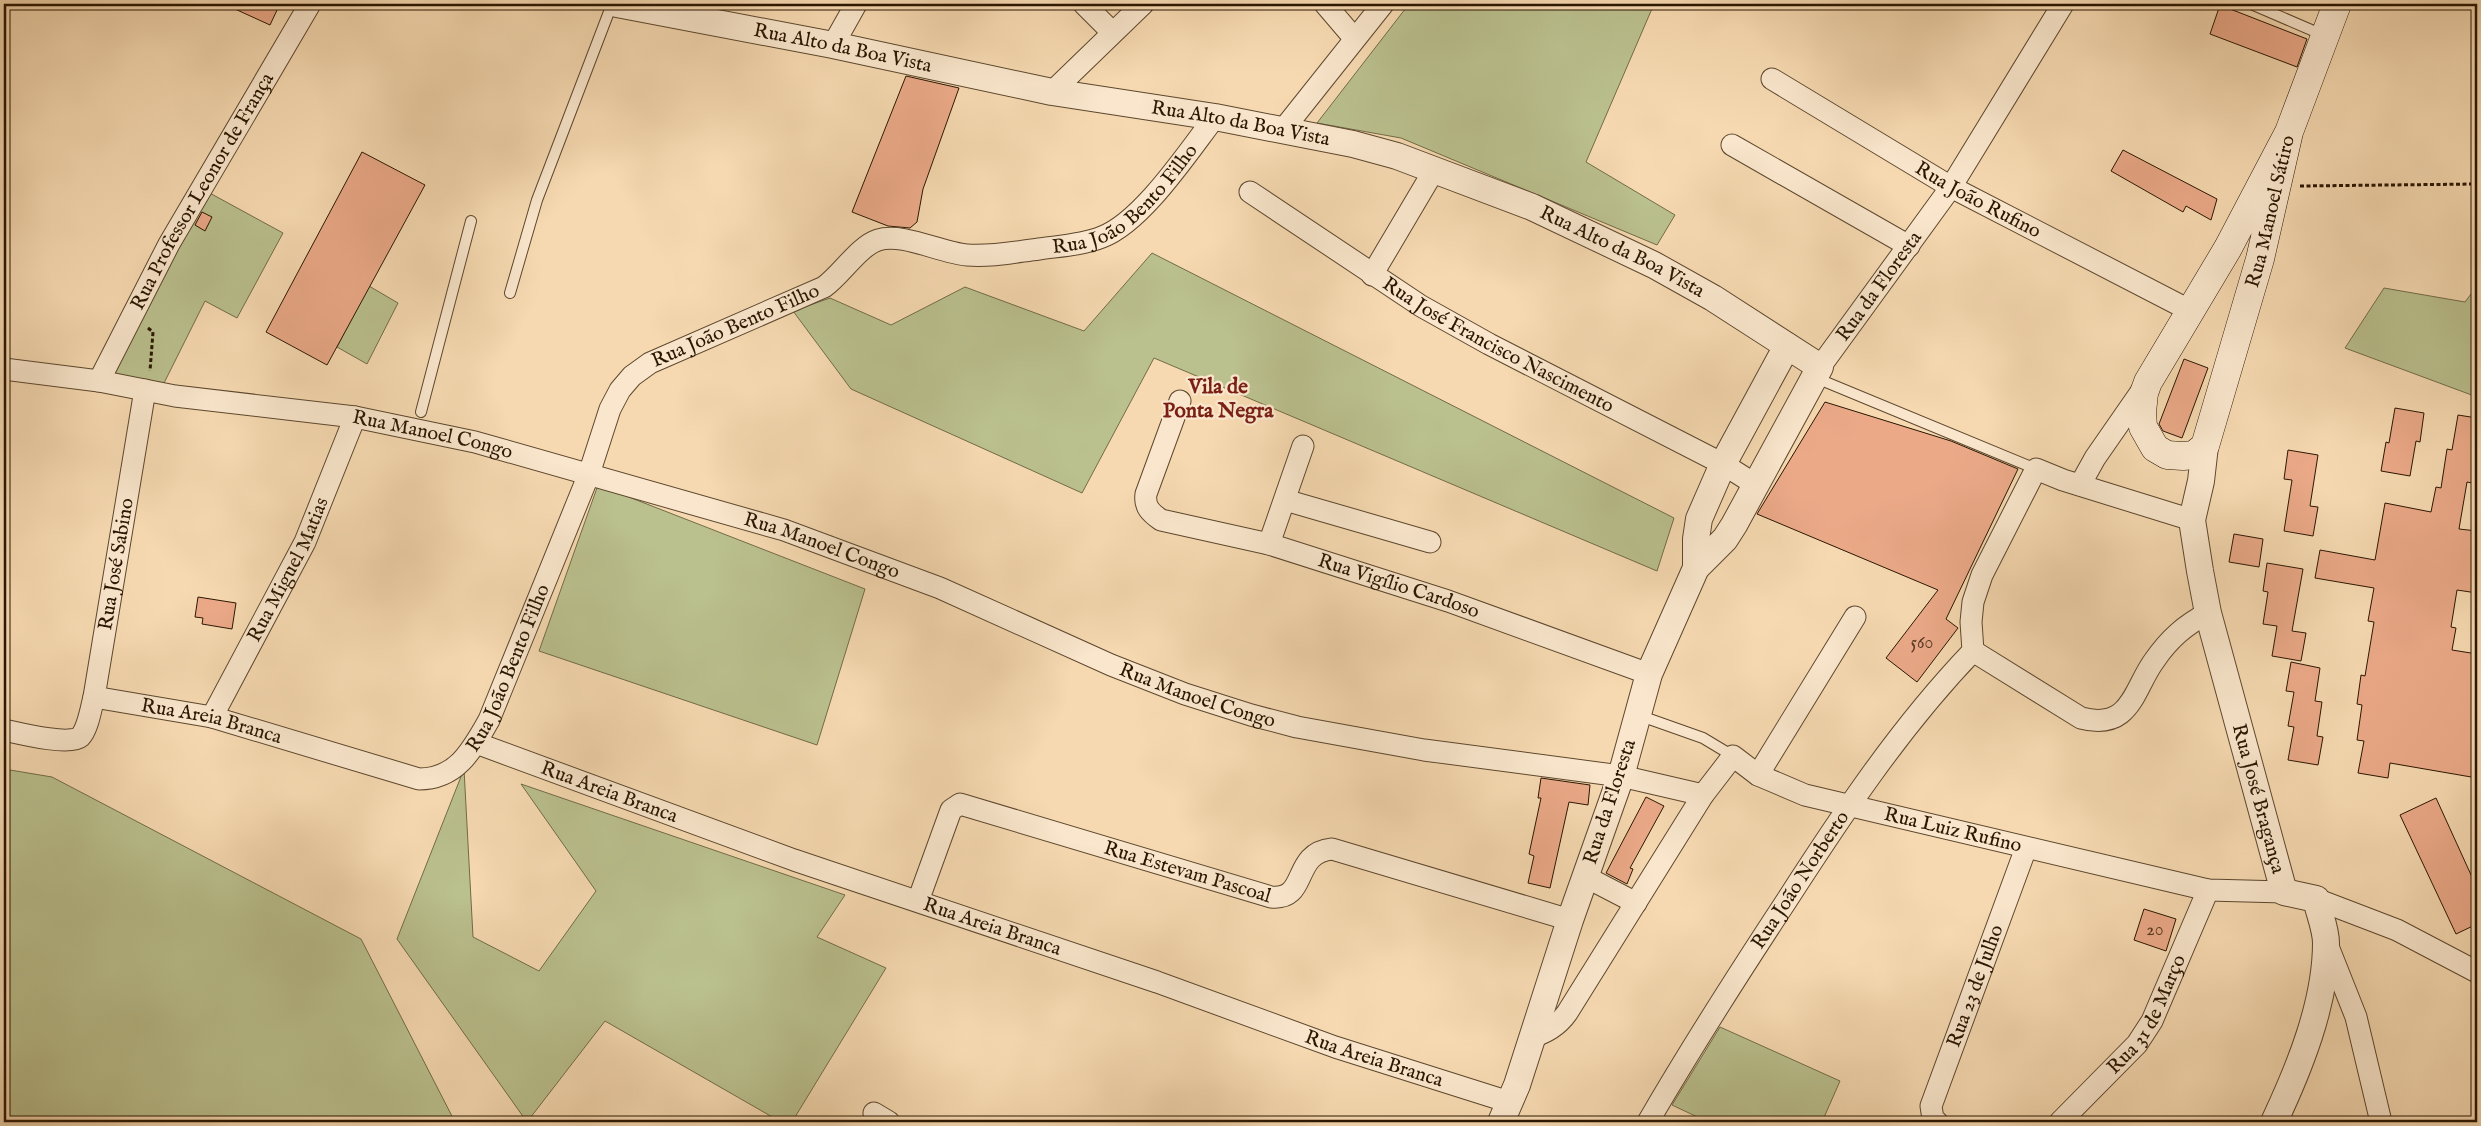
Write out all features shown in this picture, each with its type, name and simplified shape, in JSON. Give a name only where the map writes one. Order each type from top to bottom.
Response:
[{"type":"main road","points":[[2289,132],[2337,4]]},
{"type":"main road","name":"Rua Manoel Sátiro","points":[[2289,132],[2260,259],[2205,446],[2194,454],[2183,456],[2167,455],[2155,448],[2143,427],[2142,412],[2148,382],[2189,310],[2228,248],[2289,132]]},
{"type":"street","name":"Rua Professor Leonor de França","points":[[99,380],[169,244],[310,4]]},
{"type":"street","name":"Rua Alto da Boa Vista","points":[[617,4],[833,45],[1052,92],[1215,118],[1388,154],[1532,207],[1654,265],[1713,298],[1786,346],[1817,372]]},
{"type":"street","points":[[833,45],[856,4]]},
{"type":"street","points":[[1084,4],[1112,32]]},
{"type":"street","points":[[1052,92],[1112,32],[1144,4]]},
{"type":"street","points":[[1325,4],[1354,38]]},
{"type":"street","points":[[1282,131],[1354,38],[1383,4]]},
{"type":"street","name":"Rua da Floresta","points":[[1505,1112],[1621,776],[1649,674],[1696,568],[1725,539],[1817,372],[1951,187],[2063,4]]},
{"type":"street","name":"Rua João Rufino","points":[[1772,79],[1951,187],[2189,310]]},
{"type":"street","name":"Rua João Bento Filho","points":[[444,776],[456,767],[476,743],[489,720],[589,474],[610,409],[620,390],[632,376],[650,363],[824,287],[836,279],[868,245],[882,239],[899,240],[966,255],[984,255],[1083,243],[1103,237],[1122,226],[1141,210],[1215,118]]},
{"type":"street","points":[[1732,145],[1909,246]]},
{"type":"street","points":[[1372,275],[1433,172]]},
{"type":"street","name":"Rua José Francisco Nascimento","points":[[1250,192],[1397,292],[1489,344],[1723,464],[1756,485]]},
{"type":"street","name":"Rua da Floresta","points":[[1696,568],[1696,539],[1699,520],[1723,464],[1786,346]]},
{"type":"street","name":"Rua Manoel Congo","points":[[4,369],[99,380],[174,396],[355,417],[419,420],[475,442],[784,530],[940,588],[1110,665],[1186,694],[1251,714],[1298,727],[1424,750],[1621,776]]},
{"type":"street","name":"Rua Manoel Sátiro","points":[[2080,485],[2095,458],[2148,382]]},
{"type":"street","name":"Rua José Sabino","points":[[4,730],[68,741],[80,737],[94,697],[145,390]]},
{"type":"street","name":"Rua Vigílio Cardoso","points":[[1180,401],[1146,494],[1147,507],[1152,514],[1161,520],[1269,544],[1448,601],[1649,674]]},
{"type":"street","name":"Rua Miguel Matias","points":[[212,717],[305,542],[355,417]]},
{"type":"street","points":[[1269,544],[1304,446]]},
{"type":"street","name":"Rua José Bragança","points":[[2205,446],[2202,481],[2192,520],[2208,613],[2284,892],[2316,898]]},
{"type":"street","points":[[2192,520],[2080,485],[2036,469],[1982,575],[1973,602],[1971,622],[1973,651],[2081,718],[2091,721],[2107,720],[2128,707],[2139,691],[2152,663],[2167,642],[2188,624],[2208,613]]},
{"type":"street","points":[[1285,500],[1430,542]]},
{"type":"street","points":[[1758,775],[1855,617]]},
{"type":"street","name":"Rua João Norberto","points":[[1648,1122],[1691,1047],[1849,804],[1940,684],[1973,651]]},
{"type":"street","name":"Rua Areia Branca","points":[[94,697],[212,717],[419,779],[444,776]]},
{"type":"street","name":"Rua Areia Branca","points":[[476,743],[794,860],[1157,982],[1505,1112]]},
{"type":"street","points":[[1531,1038],[1548,1032],[1560,1023],[1703,794],[1733,756]]},
{"type":"street","name":"Rua Luiz Rufino","points":[[1733,756],[1758,775],[1805,795],[2208,890],[2284,892]]},
{"type":"street","points":[[1621,776],[1703,794]]},
{"type":"street","name":"Rua Estevam Pascoal","points":[[918,901],[952,810],[955,806],[967,805],[1271,897],[1285,896],[1292,892],[1310,856],[1332,849],[1570,920]]},
{"type":"street","name":"Rua 23 de Julho","points":[[1937,1122],[1933,1119],[1931,1106],[2026,848]]},
{"type":"street","points":[[1586,877],[1636,904]]},
{"type":"street","name":"Rua 31 de Março","points":[[2060,1122],[2137,1044],[2152,1021],[2208,890]]},
{"type":"street","points":[[2316,898],[2326,942],[2356,1016],[2381,1122]]},
{"type":"street","points":[[2316,898],[2397,930],[2477,972]]},
{"type":"street","points":[[2274,1122],[2306,1047],[2320,994],[2326,942]]},
{"type":"lane","points":[[510,293],[537,200],[612,4]]},
{"type":"lane","points":[[2251,4],[2324,36]]},
{"type":"lane","points":[[419,420],[470,221]]},
{"type":"lane","points":[[1817,372],[2036,469]]},
{"type":"lane","name":"Rua Luiz Rufino","points":[[1638,715],[1703,738],[1733,756]]},
{"type":"path","points":[[2277,186],[2477,184]]},
{"type":"path","points":[[133,315],[153,332],[150,379],[174,396]]},
{"type":"green space","points":[[1409,4],[1654,4],[1586,162],[1675,215],[1657,245],[1401,138],[1317,123]]},
{"type":"green space","points":[[206,191],[283,233],[237,318],[205,301],[159,393],[105,386]]},
{"type":"green space","points":[[1152,253],[1674,518],[1657,571],[1154,358],[1082,493],[851,389],[793,311],[830,298],[891,325],[965,287],[1084,331]]},
{"type":"green space","points":[[369,286],[398,303],[367,364],[337,347]]},
{"type":"green space","points":[[2477,286],[2477,397],[2345,348],[2384,288],[2465,302]]},
{"type":"green space","points":[[598,485],[865,589],[817,745],[539,651]]},
{"type":"green space","points":[[4,769],[52,777],[361,939],[455,1122],[4,1122]]},
{"type":"green space","points":[[464,769],[473,937],[539,971],[596,891],[521,784],[845,895],[817,937],[886,968],[792,1122],[781,1122],[605,1021],[527,1122],[397,939]]},
{"type":"green space","points":[[1720,1027],[1840,1081],[1822,1122],[1708,1122],[1672,1105]]},
{"type":"building","points":[[224,4],[268,4],[278,8],[270,25]]},
{"type":"building","points":[[2220,5],[2307,39],[2297,67],[2210,34]]},
{"type":"building","points":[[906,76],[959,88],[923,189],[917,222],[910,228],[888,226],[852,212]]},
{"type":"building","points":[[2123,150],[2217,199],[2211,220],[2186,206],[2183,212],[2111,171]]},
{"type":"building","points":[[362,152],[425,185],[327,365],[266,332]]},
{"type":"building","points":[[202,212],[212,217],[205,231],[195,225]]},
{"type":"building","points":[[2184,359],[2208,368],[2182,438],[2163,431],[2159,424]]},
{"type":"building","points":[[1825,402],[1951,441],[2018,469],[1946,619],[1958,628],[1917,682],[1886,658],[1938,590],[1757,514]]},
{"type":"building","points":[[2395,408],[2424,413],[2420,442],[2416,441],[2410,476],[2381,471],[2386,442],[2389,443]]},
{"type":"building","points":[[2458,415],[2477,418],[2477,450],[2472,483],[2467,482],[2459,529],[2477,531],[2477,593],[2457,590],[2451,627],[2456,628],[2452,650],[2477,654],[2477,778],[2390,763],[2388,778],[2358,773],[2364,741],[2357,740],[2362,705],[2357,704],[2361,675],[2365,676],[2374,622],[2368,621],[2374,588],[2315,578],[2320,550],[2375,560],[2385,503],[2431,512],[2436,487],[2441,488],[2447,449],[2452,450]]},
{"type":"building","points":[[2288,450],[2318,455],[2310,506],[2318,507],[2313,536],[2284,531],[2292,480],[2284,479]]},
{"type":"building","points":[[2234,534],[2263,539],[2259,567],[2229,562]]},
{"type":"building","points":[[2267,563],[2303,569],[2292,631],[2306,633],[2301,661],[2272,656],[2277,626],[2263,624],[2268,592],[2263,591]]},
{"type":"building","points":[[198,597],[236,603],[232,629],[202,624],[203,618],[195,617]]},
{"type":"building","points":[[2291,662],[2320,668],[2315,701],[2322,702],[2317,736],[2323,737],[2318,765],[2288,760],[2294,727],[2288,726],[2294,692],[2286,691]]},
{"type":"building","points":[[1541,778],[1590,785],[1588,805],[1569,802],[1550,888],[1528,883],[1534,856],[1529,854],[1541,798],[1538,798]]},
{"type":"building","points":[[1646,797],[1664,806],[1630,868],[1633,869],[1627,884],[1606,873]]},
{"type":"building","points":[[2436,798],[2477,888],[2477,924],[2456,934],[2400,815]]},
{"type":"building","points":[[2144,909],[2176,919],[2166,951],[2134,940]]},
{"type":"district","name":"Vila de Ponta Negra","points":[[1218,399]]}]
